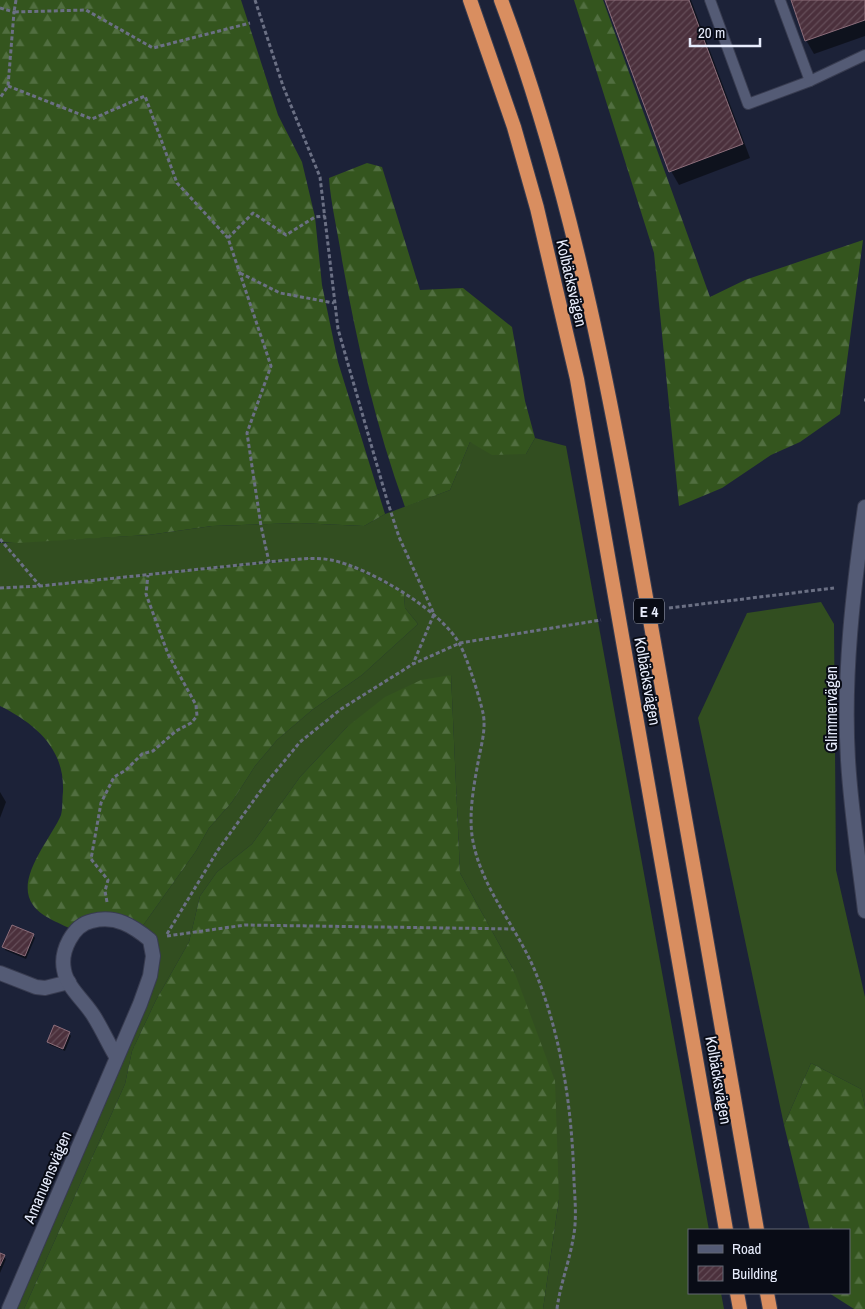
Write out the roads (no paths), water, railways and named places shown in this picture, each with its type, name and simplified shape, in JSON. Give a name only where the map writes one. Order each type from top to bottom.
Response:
[{"type":"highway","name":"Kolbäcksvägen","points":[[470,0],[519,145],[539,218],[577,379],[726,1229]]},
{"type":"highway","name":"Kolbäcksvägen","points":[[501,0],[542,118],[586,281],[633,525],[757,1229]]},
{"type":"highway","points":[[737,1294],[740,1309]]},
{"type":"highway","points":[[768,1294],[770,1309]]},
{"type":"street","name":"Glimmervägen","points":[[865,507],[855,573],[847,709],[848,760],[862,857],[865,912]]},
{"type":"street","name":"Amanuensvägen","points":[[9,1309],[117,1058],[150,976],[154,956],[150,940],[128,924],[109,919],[86,922],[75,931],[64,955],[64,970],[69,982]]},
{"type":"street","points":[[0,973],[45,988],[69,982],[95,1017],[117,1058]]},
{"type":"lane","points":[[710,0],[748,104],[810,81],[865,55]]},
{"type":"lane","points":[[780,0],[810,81]]}]
